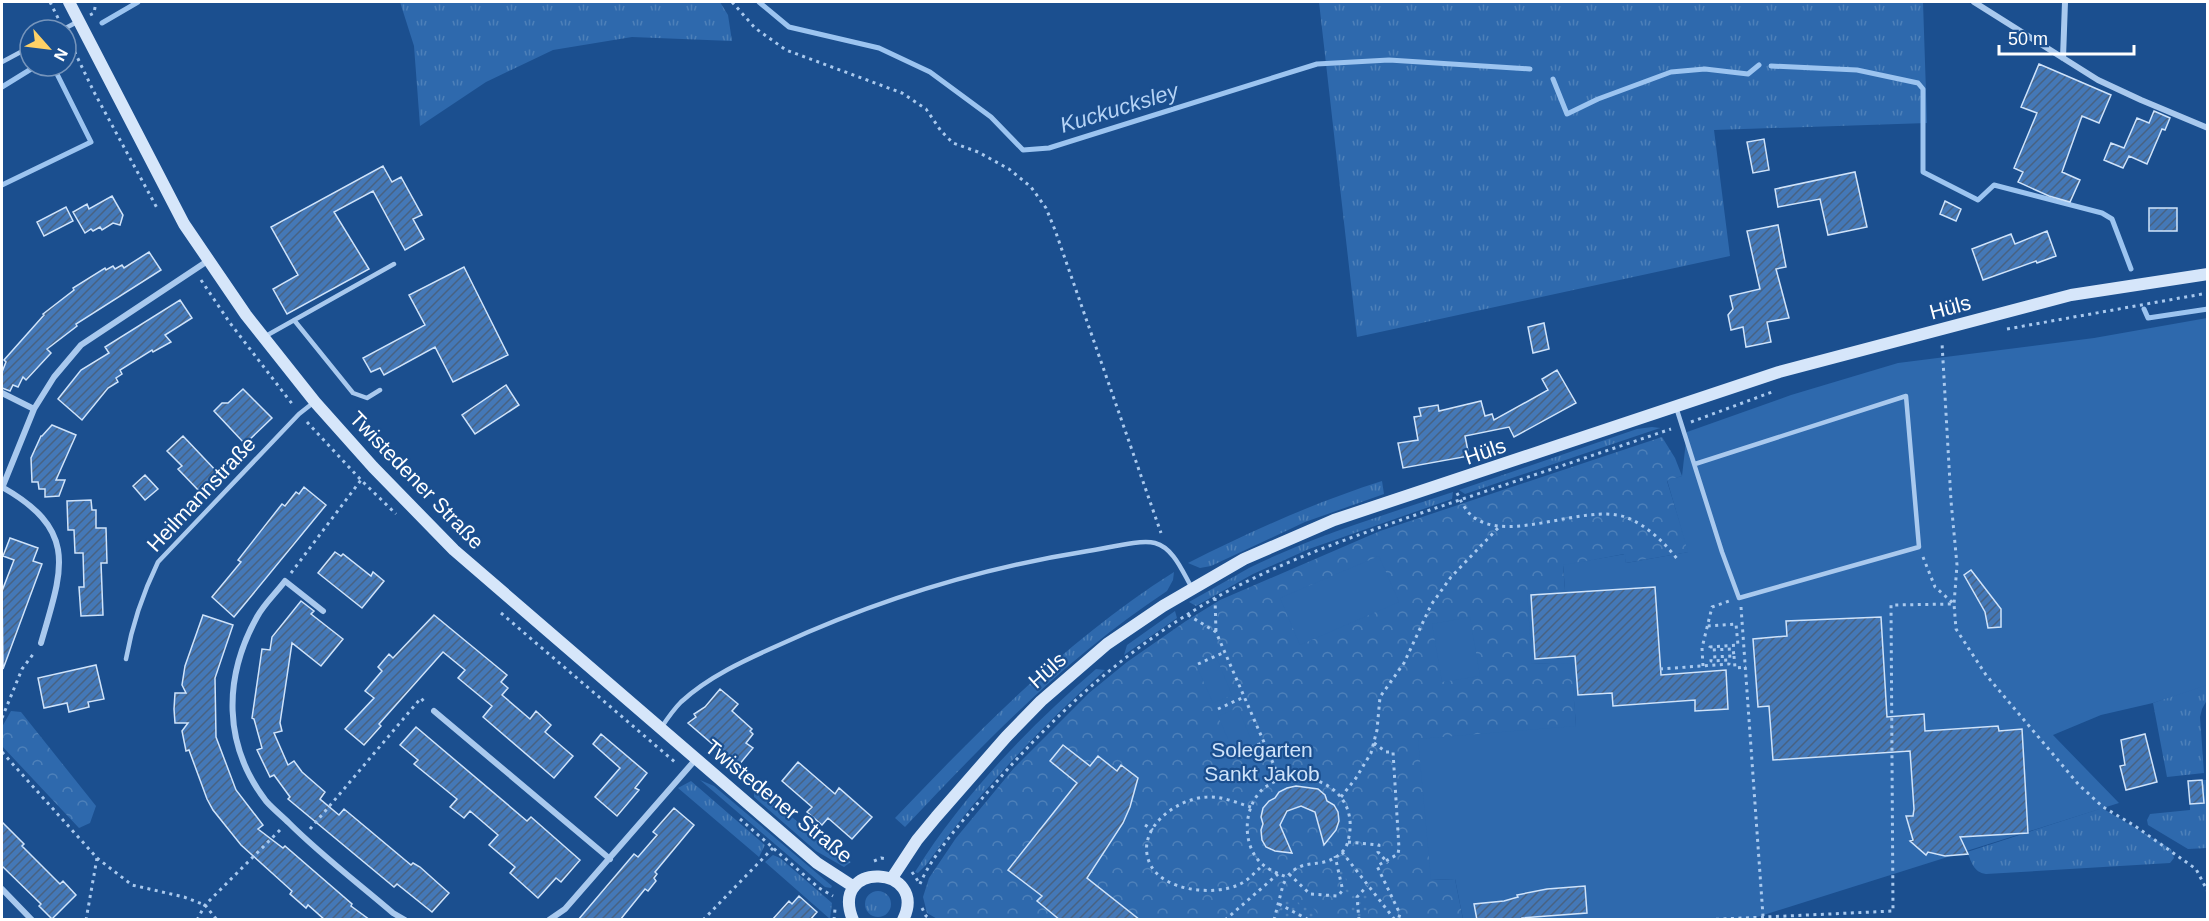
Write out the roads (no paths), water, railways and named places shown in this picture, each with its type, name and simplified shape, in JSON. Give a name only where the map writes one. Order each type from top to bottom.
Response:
[{"type":"street","name":"Twistedener Straße","points":[[69,2],[184,224],[246,315],[315,402],[373,467],[454,550],[817,862],[854,886]]},
{"type":"street","points":[[1974,2],[2098,80],[2208,128]]},
{"type":"street","points":[[2062,58],[2065,2]]},
{"type":"street","points":[[42,643],[58,585],[59,550],[53,534],[42,517],[26,501],[2,488],[34,409],[54,377],[81,345],[209,260]]},
{"type":"street","name":"Hüls","points":[[892,878],[917,840],[936,817],[1041,701],[1107,644],[1192,588],[1244,559],[1334,520],[1779,372],[2071,295],[2208,274]]},
{"type":"street","points":[[2,393],[34,409]]},
{"type":"street","points":[[323,611],[285,582],[257,616],[234,671],[232,708],[240,758],[268,803],[303,837],[393,913],[405,920]]},
{"type":"street","points":[[434,711],[610,859]]},
{"type":"street","points":[[549,920],[565,909],[696,759]]},
{"type":"street","name":"Twistedener Straße","points":[[853,920],[849,902],[854,886],[867,877],[876,875],[892,878]]},
{"type":"street","points":[[892,878],[900,884],[905,893],[907,903],[903,920]]},
{"type":"street","points":[[2,889],[32,920]]},
{"type":"lane","points":[[2,62],[18,53]]},
{"type":"lane","points":[[264,337],[394,264]]},
{"type":"lane","points":[[294,320],[353,393],[367,398],[380,390]]},
{"type":"lane","points":[[1676,407],[1739,598],[1919,547],[1906,396],[1695,464]]},
{"type":"lane","name":"Heilmannstraße","points":[[126,659],[136,615],[158,562],[291,422],[315,402]]},
{"type":"lane","points":[[660,729],[680,703],[712,680],[761,653],[828,623],[944,583],[1003,567],[1044,558],[1155,543],[1173,555],[1192,588]]},
{"type":"waterway","name":"Kuckucksley","points":[[102,23],[138,2]]},
{"type":"waterway","name":"Kuckucksley","points":[[759,2],[789,27],[879,48],[930,72],[991,117],[1023,150],[1049,148],[1317,64],[1389,60],[1530,69]]},
{"type":"waterway","name":"Kuckucksley","points":[[1553,79],[1567,114],[1598,99],[1671,72],[1705,69],[1748,74],[1759,65]]},
{"type":"waterway","name":"Kuckucksley","points":[[1771,66],[1857,70],[1918,83],[1923,89],[1923,172],[1978,200],[1994,185],[2102,213],[2112,219],[2131,269]]},
{"type":"waterway","name":"Kuckucksley","points":[[2,87],[18,77]]},
{"type":"waterway","points":[[2,185],[91,142],[59,78]]},
{"type":"waterway","name":"Kuckucksley","points":[[2144,309],[2148,318],[2208,309]]},
{"type":"park label","name":"Solegarten Sankt Jakob","points":[[1262,761]]}]
